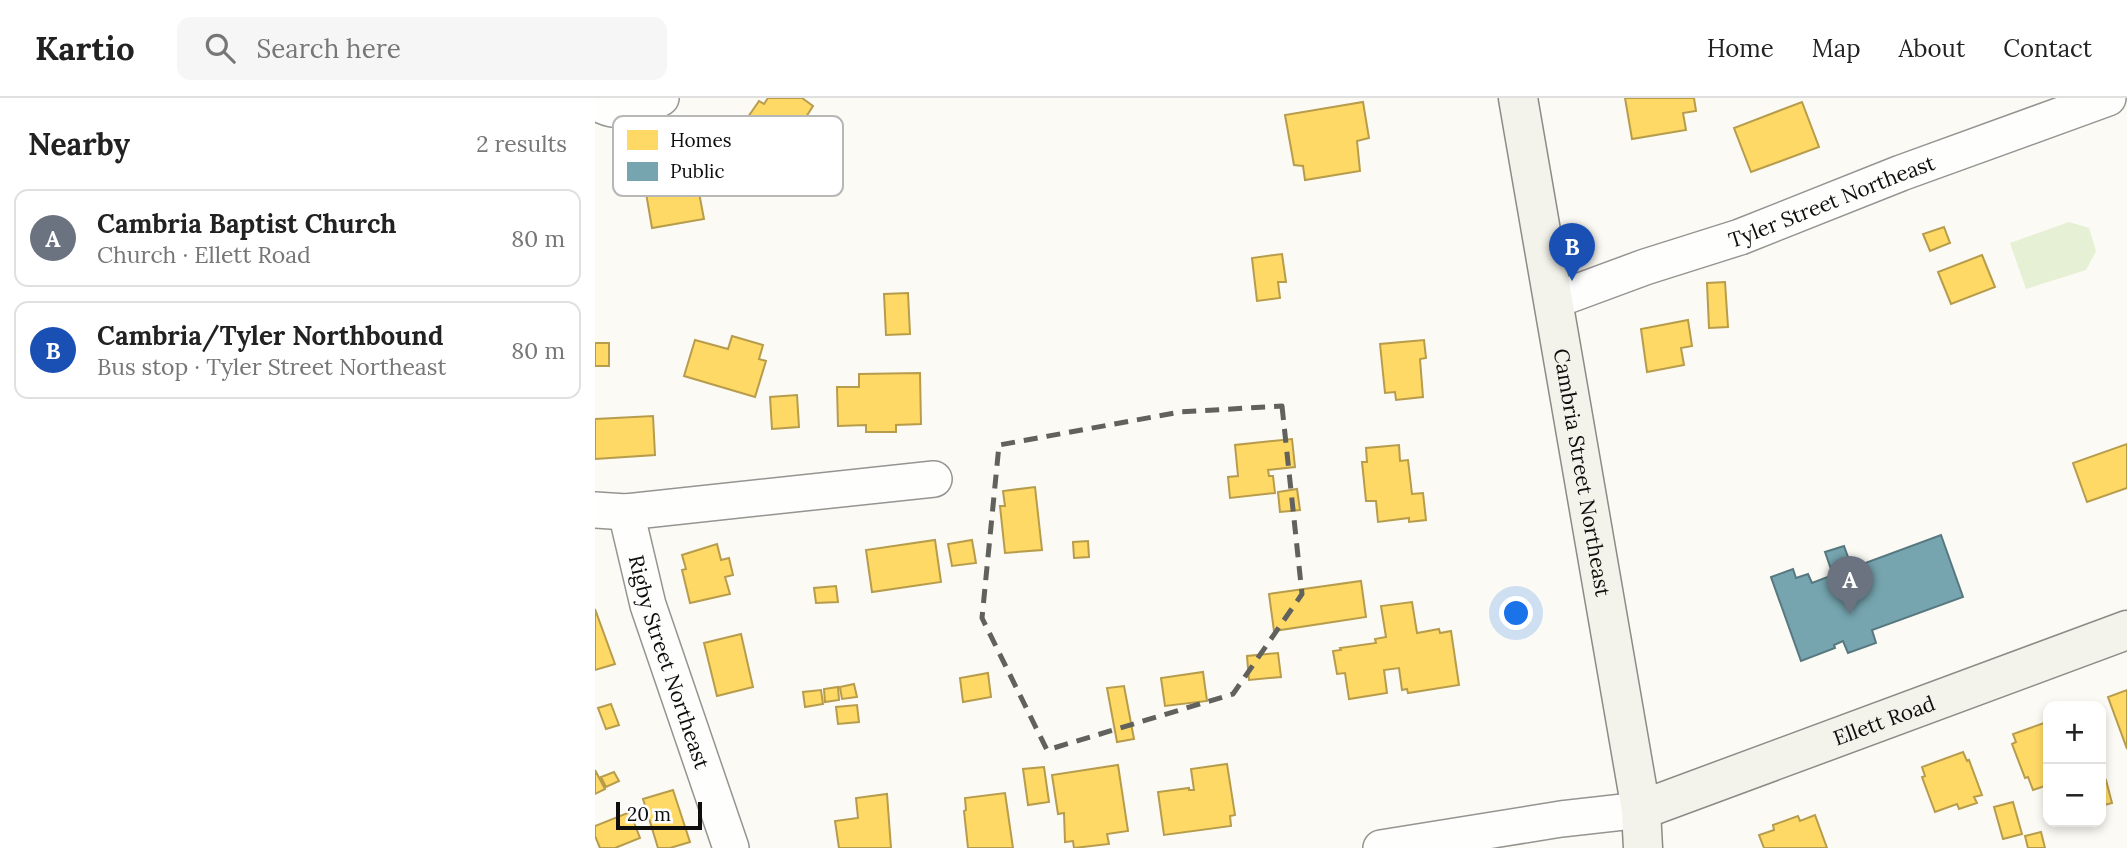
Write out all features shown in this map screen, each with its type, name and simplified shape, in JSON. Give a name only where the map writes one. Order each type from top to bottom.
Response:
[{"type":"main road","name":"Cambria Street Northeast","points":[[1518,98],[1641,810],[1643,848]]},
{"type":"main road","name":"Ellett Road","points":[[1641,810],[2127,630]]},
{"type":"street","points":[[595,101],[627,111],[649,106],[661,98]]},
{"type":"street","name":"Tyler Street Northeast","points":[[1553,301],[1645,267],[1740,237],[1901,173],[2108,98]]},
{"type":"street","name":"Rigby Street Northeast","points":[[731,848],[648,605],[610,511],[934,479]]},
{"type":"street","points":[[1381,848],[1561,819],[1641,810]]},
{"type":"highlighted area","points":[[1282,406],[1302,594],[1233,694],[1047,750],[982,618],[999,445],[1180,412]]},
{"type":"green space","points":[[2069,222],[2089,228],[2096,251],[2086,270],[2026,289],[2010,243]]},
{"type":"building: Homes","points":[[768,98],[802,98],[813,106],[807,116],[749,116],[759,101],[764,104]]},
{"type":"building: Homes","points":[[1625,98],[1694,98],[1696,111],[1683,113],[1686,130],[1632,139]]},
{"type":"building: Homes","points":[[1363,102],[1369,138],[1357,141],[1360,171],[1305,180],[1303,166],[1294,165],[1285,115]]},
{"type":"building: Homes","points":[[1802,102],[1819,147],[1751,172],[1734,128]]},
{"type":"building: Homes","points":[[647,196],[700,196],[704,219],[652,228]]},
{"type":"building: Homes","points":[[1944,227],[1950,243],[1930,251],[1923,234]]},
{"type":"building: Homes","points":[[1282,254],[1286,282],[1278,282],[1280,298],[1257,301],[1252,258]]},
{"type":"building: Homes","points":[[1982,255],[1995,287],[1951,304],[1938,272]]},
{"type":"building: Homes","points":[[1725,282],[1728,327],[1709,328],[1707,283]]},
{"type":"building: Homes","points":[[908,293],[910,334],[886,335],[884,294]]},
{"type":"building: Homes","points":[[1688,320],[1692,346],[1681,348],[1684,365],[1647,372],[1641,329]]},
{"type":"building: Homes","points":[[732,336],[763,345],[759,359],[766,361],[755,397],[684,376],[695,340],[728,349]]},
{"type":"building: Homes","points":[[1424,340],[1426,358],[1420,359],[1423,397],[1396,400],[1395,392],[1385,393],[1380,344]]},
{"type":"building: Homes","points":[[595,343],[609,343],[609,366],[595,366]]},
{"type":"building: Homes","points":[[920,373],[921,424],[896,425],[896,432],[866,432],[866,425],[838,426],[837,387],[859,387],[859,374]]},
{"type":"building: Homes","points":[[797,395],[799,427],[772,429],[770,397]]},
{"type":"building: Homes","points":[[653,416],[655,455],[595,459],[595,419]]},
{"type":"building: Homes","points":[[1292,439],[1295,467],[1268,470],[1269,476],[1273,476],[1275,493],[1230,498],[1228,477],[1238,476],[1235,445]]},
{"type":"building: Homes","points":[[2127,444],[2127,488],[2087,502],[2073,463]]},
{"type":"building: Homes","points":[[1399,445],[1400,461],[1408,460],[1412,494],[1423,493],[1426,520],[1409,522],[1409,518],[1378,522],[1376,501],[1366,501],[1362,462],[1367,462],[1366,448]]},
{"type":"building: Homes","points":[[1035,487],[1042,550],[1005,553],[1000,506],[1005,506],[1003,491]]},
{"type":"building: Homes","points":[[1297,489],[1300,510],[1280,512],[1278,492]]},
{"type":"building: Homes","points":[[935,540],[941,582],[872,592],[866,550]]},
{"type":"building: Homes","points":[[972,540],[976,563],[952,566],[948,544]]},
{"type":"building: Homes","points":[[1088,541],[1089,557],[1074,558],[1073,542]]},
{"type":"building: Homes","points":[[717,544],[721,560],[729,558],[733,575],[725,577],[730,594],[690,603],[682,570],[686,569],[682,555]]},
{"type":"building: Homes","points":[[1361,581],[1366,617],[1274,631],[1269,594]]},
{"type":"building: Homes","points":[[836,586],[838,602],[816,603],[814,588]]},
{"type":"building: Homes","points":[[1412,602],[1417,633],[1439,629],[1440,633],[1451,631],[1459,685],[1408,693],[1407,689],[1402,690],[1399,668],[1384,670],[1387,693],[1349,699],[1345,673],[1337,674],[1333,651],[1376,643],[1375,639],[1386,637],[1381,606]]},
{"type":"building: Homes","points":[[595,609],[615,664],[595,670]]},
{"type":"building: Homes","points":[[741,634],[753,687],[717,696],[704,643]]},
{"type":"building: Homes","points":[[1278,653],[1281,677],[1249,680],[1247,656]]},
{"type":"building: Homes","points":[[1203,672],[1207,701],[1165,706],[1161,678]]},
{"type":"building: Homes","points":[[988,673],[991,697],[963,702],[960,678]]},
{"type":"building: Homes","points":[[854,684],[857,697],[842,699],[840,687]]},
{"type":"building: Homes","points":[[1124,686],[1134,739],[1117,742],[1107,688]]},
{"type":"building: Homes","points":[[838,687],[839,700],[825,702],[824,689]]},
{"type":"building: Homes","points":[[821,690],[823,704],[805,707],[803,692]]},
{"type":"building: Homes","points":[[2127,690],[2127,749],[2108,697]]},
{"type":"building: Homes","points":[[611,704],[619,725],[606,729],[598,708]]},
{"type":"building: Homes","points":[[857,705],[859,722],[838,724],[836,707]]},
{"type":"building: Homes","points":[[2043,723],[2043,787],[2033,790],[2028,777],[2025,778],[2012,744],[2016,742],[2013,734]]},
{"type":"building: Homes","points":[[1963,752],[1967,761],[1969,760],[1982,795],[1974,797],[1977,803],[1959,809],[1957,804],[1935,812],[1922,777],[1925,776],[1922,767]]},
{"type":"building: Homes","points":[[1227,764],[1235,815],[1230,816],[1231,826],[1164,835],[1158,792],[1189,788],[1194,790],[1191,769]]},
{"type":"building: Homes","points":[[1118,765],[1128,831],[1107,834],[1109,844],[1074,848],[1073,841],[1065,842],[1064,813],[1058,814],[1052,775]]},
{"type":"building: Homes","points":[[1044,767],[1049,802],[1028,805],[1023,769]]},
{"type":"building: Homes","points":[[595,770],[605,789],[595,794]]},
{"type":"building: Homes","points":[[614,772],[619,781],[606,787],[601,777]]},
{"type":"building: Homes","points":[[2106,780],[2112,803],[2106,805]]},
{"type":"building: Homes","points":[[673,790],[690,842],[670,848],[658,848],[643,799]]},
{"type":"building: Homes","points":[[1005,793],[1013,848],[968,848],[965,798]]},
{"type":"building: Homes","points":[[887,794],[891,848],[839,848],[835,821],[858,818],[856,798]]},
{"type":"building: Homes","points":[[2013,802],[2022,834],[2003,839],[1994,807]]},
{"type":"building: Homes","points":[[630,812],[640,838],[615,848],[600,848],[595,836],[595,826]]},
{"type":"building: Homes","points":[[1815,815],[1827,848],[1764,848],[1759,835],[1774,830],[1773,825],[1798,816],[1800,821]]},
{"type":"building: Homes","points":[[2041,832],[2045,848],[2028,848],[2025,836]]},
{"type":"building: Public","points":[[1941,535],[1963,597],[1872,630],[1876,643],[1848,653],[1843,641],[1834,645],[1835,648],[1801,661],[1771,577],[1793,569],[1796,578],[1808,574],[1812,583],[1833,575],[1825,552],[1844,546],[1852,568]]},
{"type":"place","name":"Cambria/Tyler Northbound","points":[[1572,281]]},
{"type":"place","name":"Cambria Baptist Church","points":[[1850,614]]}]
